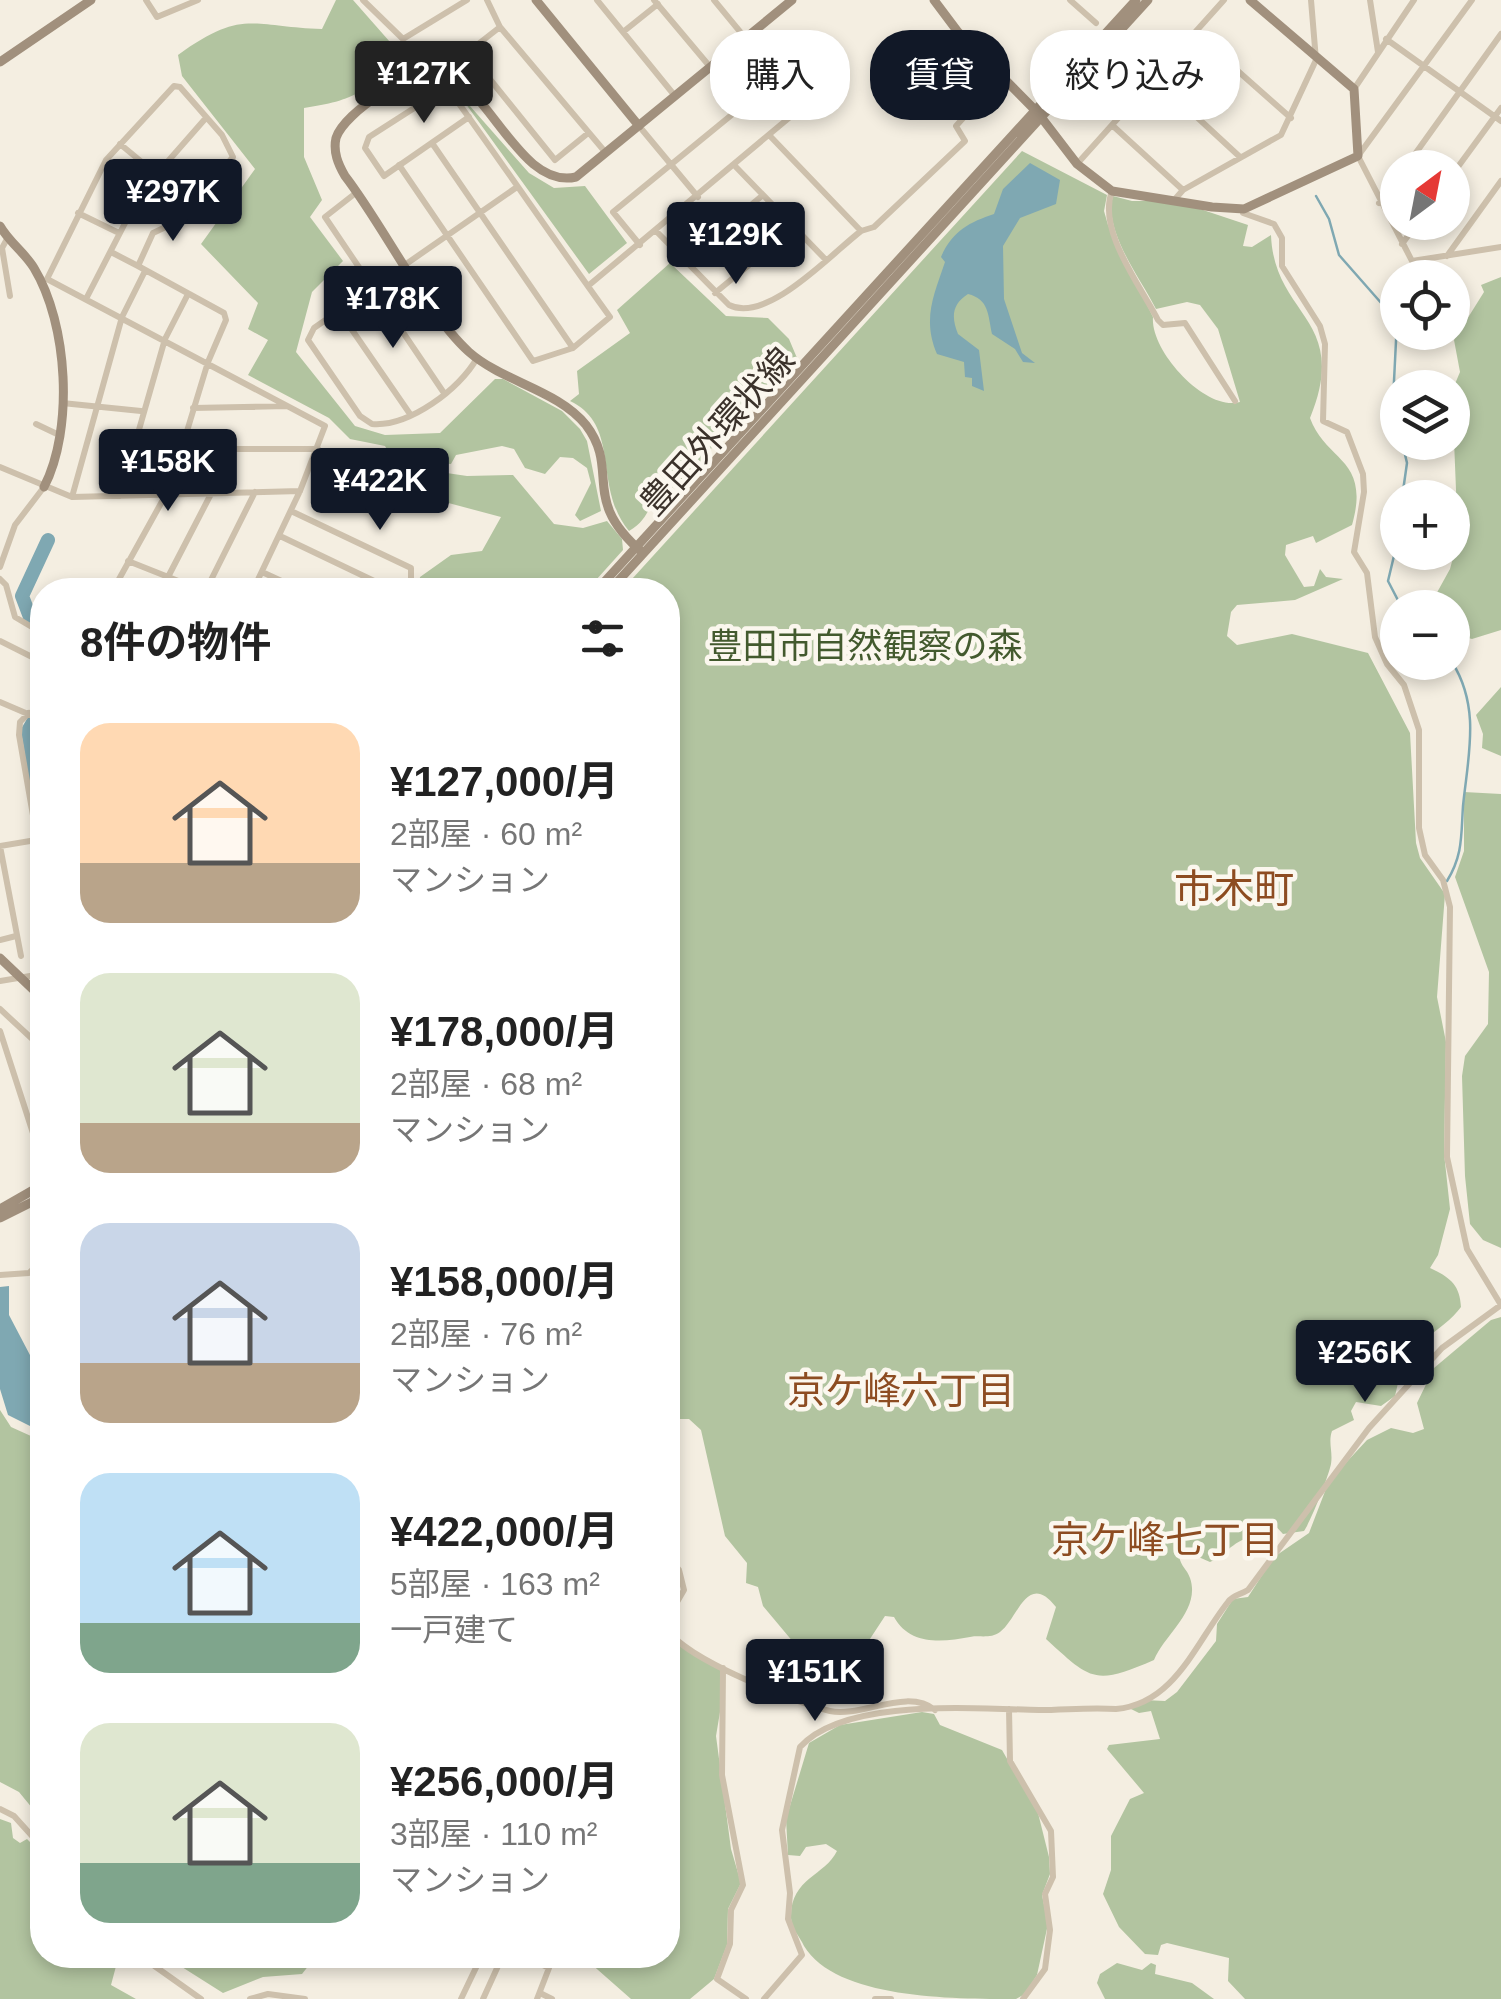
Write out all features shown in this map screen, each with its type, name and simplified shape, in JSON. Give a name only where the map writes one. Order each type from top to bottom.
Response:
[{"type":"street","points":[[0,62],[91,0]]},
{"type":"street","points":[[146,0],[157,17],[198,0]]},
{"type":"street","points":[[364,0],[404,39],[457,2],[467,0]]},
{"type":"street","points":[[488,0],[500,27],[606,154]]},
{"type":"street","points":[[536,0],[698,197]]},
{"type":"street","points":[[597,0],[676,97]]},
{"type":"street","points":[[714,0],[738,30]]},
{"type":"street","points":[[772,0],[780,9]]},
{"type":"street","points":[[755,30],[792,0]]},
{"type":"street","points":[[934,0],[961,30]]},
{"type":"street","points":[[1070,0],[1096,23]]},
{"type":"street","name":"豊田外環状線","points":[[1110,30],[1136,0]]},
{"type":"street","name":"豊田外環状線","points":[[1119,30],[1148,0]]},
{"type":"street","points":[[1198,30],[1224,0]]},
{"type":"street","points":[[1250,0],[1316,60],[1354,88]]},
{"type":"street","points":[[1179,194],[1281,135],[1316,60],[1311,0]]},
{"type":"street","points":[[1370,0],[1378,52]]},
{"type":"street","points":[[1414,0],[1354,88],[1358,156],[1379,204],[1412,261],[1501,248]]},
{"type":"street","points":[[1043,120],[1077,164],[1112,191],[1179,194],[1244,209],[1358,156],[1472,0]]},
{"type":"street","points":[[623,32],[656,2],[710,67]]},
{"type":"street","points":[[500,27],[468,52],[555,160],[587,134]]},
{"type":"street","points":[[1419,150],[1501,34]]},
{"type":"street","points":[[1386,40],[1498,119]]},
{"type":"street","points":[[639,550],[607,513],[598,448],[583,421],[477,358],[453,334],[357,192],[335,152],[340,129],[411,75],[428,70],[456,78],[538,169],[551,177],[576,177],[710,69]]},
{"type":"street","points":[[1240,73],[1290,118]]},
{"type":"street","points":[[1010,84],[1030,105]]},
{"type":"street","points":[[43,280],[106,160],[176,85],[222,135],[233,157],[174,223],[152,234],[122,317],[72,497]]},
{"type":"street","points":[[399,165],[533,361],[573,348],[609,321],[588,286],[469,117],[444,86],[367,139],[366,152],[382,174],[469,117]]},
{"type":"street","points":[[1470,153],[1498,119],[1501,108]]},
{"type":"street","points":[[86,299],[156,173],[205,119]]},
{"type":"street","points":[[640,245],[613,212],[726,120]]},
{"type":"street","points":[[588,286],[788,120]]},
{"type":"street","points":[[656,231],[716,294],[744,311],[764,307],[861,230],[874,227],[966,141],[956,126],[962,120]]},
{"type":"street","name":"豊田外環状線","points":[[610,578],[1032,120]]},
{"type":"street","points":[[1077,164],[1117,120]]},
{"type":"street","points":[[1200,120],[1240,157]]},
{"type":"street","points":[[1112,125],[1179,194]]},
{"type":"street","points":[[770,136],[861,230]]},
{"type":"street","points":[[432,143],[573,348]]},
{"type":"street","points":[[120,144],[156,173]]},
{"type":"street","points":[[735,166],[825,259]]},
{"type":"street","points":[[1447,256],[1501,182]]},
{"type":"street","points":[[477,358],[463,380],[444,393],[410,414],[372,424],[360,416],[308,340],[314,328],[518,187]]},
{"type":"street","points":[[1112,191],[1106,206],[1112,230],[1158,320],[1162,324],[1185,324],[1235,401]]},
{"type":"street","points":[[357,192],[324,217],[444,393]]},
{"type":"street","points":[[684,261],[763,195]]},
{"type":"street","points":[[764,1999],[802,1955],[788,1919],[790,1893],[782,1830],[800,1748],[838,1723],[936,1710],[1124,1709],[1159,1692],[1201,1646],[1230,1598],[1248,1590],[1369,1428],[1442,1348],[1501,1304],[1467,1248],[1447,1158],[1450,907],[1443,880],[1425,855],[1418,828],[1419,730],[1404,685],[1387,664],[1376,637],[1367,573],[1354,552],[1356,524],[1363,513],[1363,474],[1347,432],[1323,421],[1325,344],[1320,326],[1282,266],[1282,238],[1274,224],[1243,214],[1244,209]]},
{"type":"street","points":[[78,213],[120,233]]},
{"type":"street","points":[[0,226],[43,280],[63,344],[56,459],[44,487],[14,525],[0,567]]},
{"type":"street","points":[[716,294],[795,227]]},
{"type":"street","points":[[8,239],[2,248],[8,261],[10,296]]},
{"type":"street","points":[[1402,244],[1405,240]]},
{"type":"street","points":[[110,252],[226,316],[164,496],[119,578]]},
{"type":"street","points":[[43,280],[165,339],[324,424],[292,511],[259,578]]},
{"type":"street","points":[[120,496],[165,339],[188,294]]},
{"type":"street","points":[[338,311],[410,414]]},
{"type":"street","points":[[60,403],[142,410]]},
{"type":"street","points":[[193,408],[287,406]]},
{"type":"street","points":[[36,424],[57,434]]},
{"type":"street","points":[[180,448],[318,449]]},
{"type":"street","points":[[0,468],[72,497],[300,491]]},
{"type":"street","points":[[128,561],[168,577],[212,492]]},
{"type":"street","points":[[210,578],[254,492]]},
{"type":"street","points":[[292,511],[412,568],[412,578]]},
{"type":"street","points":[[280,536],[368,578]]},
{"type":"street","name":"豊田外環状線","points":[[619,578],[639,550]]},
{"type":"street","points":[[262,572],[275,578]]},
{"type":"street","points":[[0,579],[6,585],[15,617],[30,626]]},
{"type":"street","points":[[0,641],[30,658]]},
{"type":"street","points":[[0,702],[28,714],[20,722],[19,735],[30,787]]},
{"type":"street","points":[[21,956],[0,846],[30,841]]},
{"type":"street","points":[[0,940],[16,936]]},
{"type":"street","points":[[0,958],[30,987]]},
{"type":"street","points":[[0,982],[30,976]]},
{"type":"street","points":[[0,1009],[30,1037]]},
{"type":"street","points":[[0,1031],[30,1123]]},
{"type":"street","points":[[0,1209],[30,1192]]},
{"type":"street","points":[[0,1218],[30,1203]]},
{"type":"street","points":[[0,1275],[30,1272]]},
{"type":"street","points":[[680,1644],[750,1683],[833,1712],[906,1703],[936,1710]]},
{"type":"street","points":[[723,1668],[722,1775],[743,1885],[731,1910],[730,1944],[718,1979],[746,1999]]},
{"type":"street","points":[[1009,1709],[1010,1761],[1052,1831],[1053,1878],[1046,1894],[1050,1930],[1045,1969],[1023,1999]]},
{"type":"street","points":[[0,1809],[14,1816],[30,1834]]},
{"type":"street","points":[[157,1968],[201,1999]]},
{"type":"street","points":[[461,1999],[476,1968]]},
{"type":"street","points":[[482,1999],[497,1968]]},
{"type":"street","points":[[550,1968],[539,1996],[552,1999]]},
{"type":"street","points":[[250,1999],[305,1999]]},
{"type":"street","points":[[875,1999],[891,1999]]},
{"type":"green space","points":[[336,0],[353,0],[390,42],[377,73],[360,92],[336,102],[304,108],[304,157],[322,200],[310,217],[343,261],[312,292],[296,352],[355,426],[385,435],[440,433],[495,379],[503,379],[562,411],[580,429],[587,441],[601,511],[580,521],[575,515],[591,483],[587,468],[573,458],[560,457],[545,474],[525,468],[514,449],[502,446],[456,455],[451,464],[393,460],[385,446],[350,439],[329,418],[248,375],[268,340],[248,329],[258,303],[201,244],[255,169],[182,76],[178,55],[200,40],[233,26],[322,29]]},
{"type":"green space","points":[[455,89],[529,173],[554,188],[585,186],[627,243],[589,274]]},
{"type":"green space","name":"豊田市自然観察の森","points":[[1022,151],[1107,195],[1104,211],[1108,225],[1153,317],[1161,346],[1183,376],[1212,398],[1226,403],[1240,402],[1218,329],[1200,305],[1187,302],[1156,309],[1118,239],[1111,210],[1113,196],[1132,201],[1176,201],[1248,225],[1243,246],[1252,247],[1271,235],[1275,262],[1284,284],[1307,320],[1322,359],[1320,385],[1310,418],[1351,473],[1356,503],[1352,525],[1316,543],[1313,536],[1286,545],[1285,555],[1304,587],[1314,586],[1320,569],[1326,577],[1343,579],[1295,600],[1237,605],[1231,612],[1227,636],[1237,645],[1292,634],[1368,653],[1410,733],[1416,843],[1420,858],[1445,894],[1437,997],[1446,1042],[1444,1153],[1450,1209],[1438,1255],[1430,1268],[1452,1282],[1461,1307],[1397,1364],[1392,1373],[1398,1383],[1395,1396],[1381,1406],[1356,1402],[1351,1411],[1354,1420],[1332,1431],[1330,1470],[1304,1531],[1283,1534],[1270,1520],[1257,1538],[1238,1542],[1210,1562],[1187,1552],[1179,1556],[1190,1578],[1191,1601],[1154,1660],[1105,1676],[1084,1671],[1046,1639],[1056,1607],[1038,1593],[1030,1595],[1006,1626],[993,1635],[928,1640],[909,1633],[894,1617],[885,1616],[866,1645],[834,1650],[816,1642],[799,1649],[763,1606],[758,1587],[746,1583],[747,1563],[725,1536],[701,1430],[689,1419],[680,1419],[680,578],[633,578]]},
{"type":"green space","points":[[670,263],[726,316],[768,318],[789,339],[797,358],[749,412],[733,408],[726,413],[718,423],[705,462],[694,474],[660,495],[629,531],[611,495],[596,426],[586,412],[570,401],[579,394],[577,371],[630,333],[617,310]]},
{"type":"green space","points":[[1501,277],[1501,630],[1472,639],[1470,590],[1438,590],[1449,570],[1470,570],[1470,480],[1456,480],[1455,460],[1470,460],[1470,370],[1460,370],[1456,350],[1470,350],[1470,314],[1484,292],[1481,285]]},
{"type":"green space","points":[[386,464],[467,476],[513,475],[554,524],[583,528],[607,521],[622,539],[623,550],[598,578],[420,578],[451,555],[482,551],[501,517],[426,497],[385,468]]},
{"type":"green space","points":[[1501,687],[1501,756],[1482,748],[1483,734],[1476,715]]},
{"type":"green space","points":[[1464,792],[1501,794],[1501,1248],[1483,1240],[1470,1224],[1465,1176],[1462,1076],[1465,1056],[1488,1024],[1489,972],[1455,877],[1464,851]]},
{"type":"green space","points":[[1501,1317],[1501,1999],[1245,1999],[1228,1981],[1229,1958],[1167,1943],[1161,1945],[1158,1955],[1145,1954],[1119,1927],[1103,1894],[1111,1870],[1111,1836],[1130,1799],[1144,1793],[1107,1749],[1109,1745],[1160,1739],[1151,1711],[1139,1713],[1125,1706],[1144,1700],[1165,1701],[1177,1692],[1216,1641],[1217,1624],[1233,1599],[1248,1597],[1274,1557],[1309,1533],[1329,1481],[1367,1440],[1391,1428],[1413,1433],[1424,1429],[1417,1403],[1434,1368],[1491,1320]]},
{"type":"green space","points":[[0,1410],[11,1427],[30,1436],[30,1805],[19,1792],[0,1782]]},
{"type":"green space","points":[[680,1643],[720,1668],[725,1682],[716,1736],[731,1849],[741,1883],[728,1909],[727,1945],[714,1979],[690,1999],[631,1999],[596,1968],[680,1968]]},
{"type":"green space","points":[[922,1712],[934,1714],[940,1725],[1002,1750],[1038,1813],[1049,1857],[1050,1874],[1042,1895],[1048,1924],[1037,1975],[1025,1994],[1016,1999],[929,1996],[868,1986],[842,1977],[820,1963],[792,1925],[796,1894],[837,1851],[826,1844],[806,1847],[800,1856],[788,1855],[786,1819],[809,1743],[840,1725]]},
{"type":"green space","points":[[0,1819],[11,1823],[13,1838],[20,1843],[27,1839],[30,1842],[30,1968],[116,1968],[111,1985],[136,1999],[0,1999]]},
{"type":"green space","points":[[1117,1963],[1142,1970],[1151,1963],[1156,1965],[1155,1974],[1192,1983],[1214,1999],[1105,1999],[1097,1983],[1100,1974]]},
{"type":"green space","points":[[184,1968],[307,1968],[302,1974],[263,1977],[223,1993]]},
{"type":"water","points":[[1030,163],[1060,180],[1056,204],[1020,218],[1003,246],[1004,299],[1022,353],[1035,363],[1023,362],[1015,349],[992,334],[986,309],[975,296],[968,294],[954,311],[958,334],[979,350],[984,391],[972,386],[972,378],[965,377],[964,362],[937,354],[930,318],[945,262],[941,257],[963,229],[994,214],[1003,189]]},
{"type":"water","points":[[9,1286],[9,1315],[30,1355],[30,1426],[8,1415],[0,1389],[0,1287]]},
{"type":"waterway","points":[[1316,196],[1329,219],[1339,255],[1397,321],[1395,370]]},
{"type":"waterway","points":[[1405,480],[1406,460]]},
{"type":"waterway","points":[[30,578],[48,540]]},
{"type":"waterway","points":[[1391,570],[1388,581],[1393,590]]},
{"type":"waterway","points":[[30,579],[22,596],[30,617]]},
{"type":"waterway","points":[[1447,881],[1460,845],[1470,732],[1461,680]]},
{"type":"waterway","points":[[30,728],[30,743]]},
{"type":"district","name":"市木町","points":[[1234,889]]},
{"type":"district","name":"京ケ峰六丁目","points":[[901,1391]]},
{"type":"district","name":"京ケ峰七丁目","points":[[1165,1540]]}]
